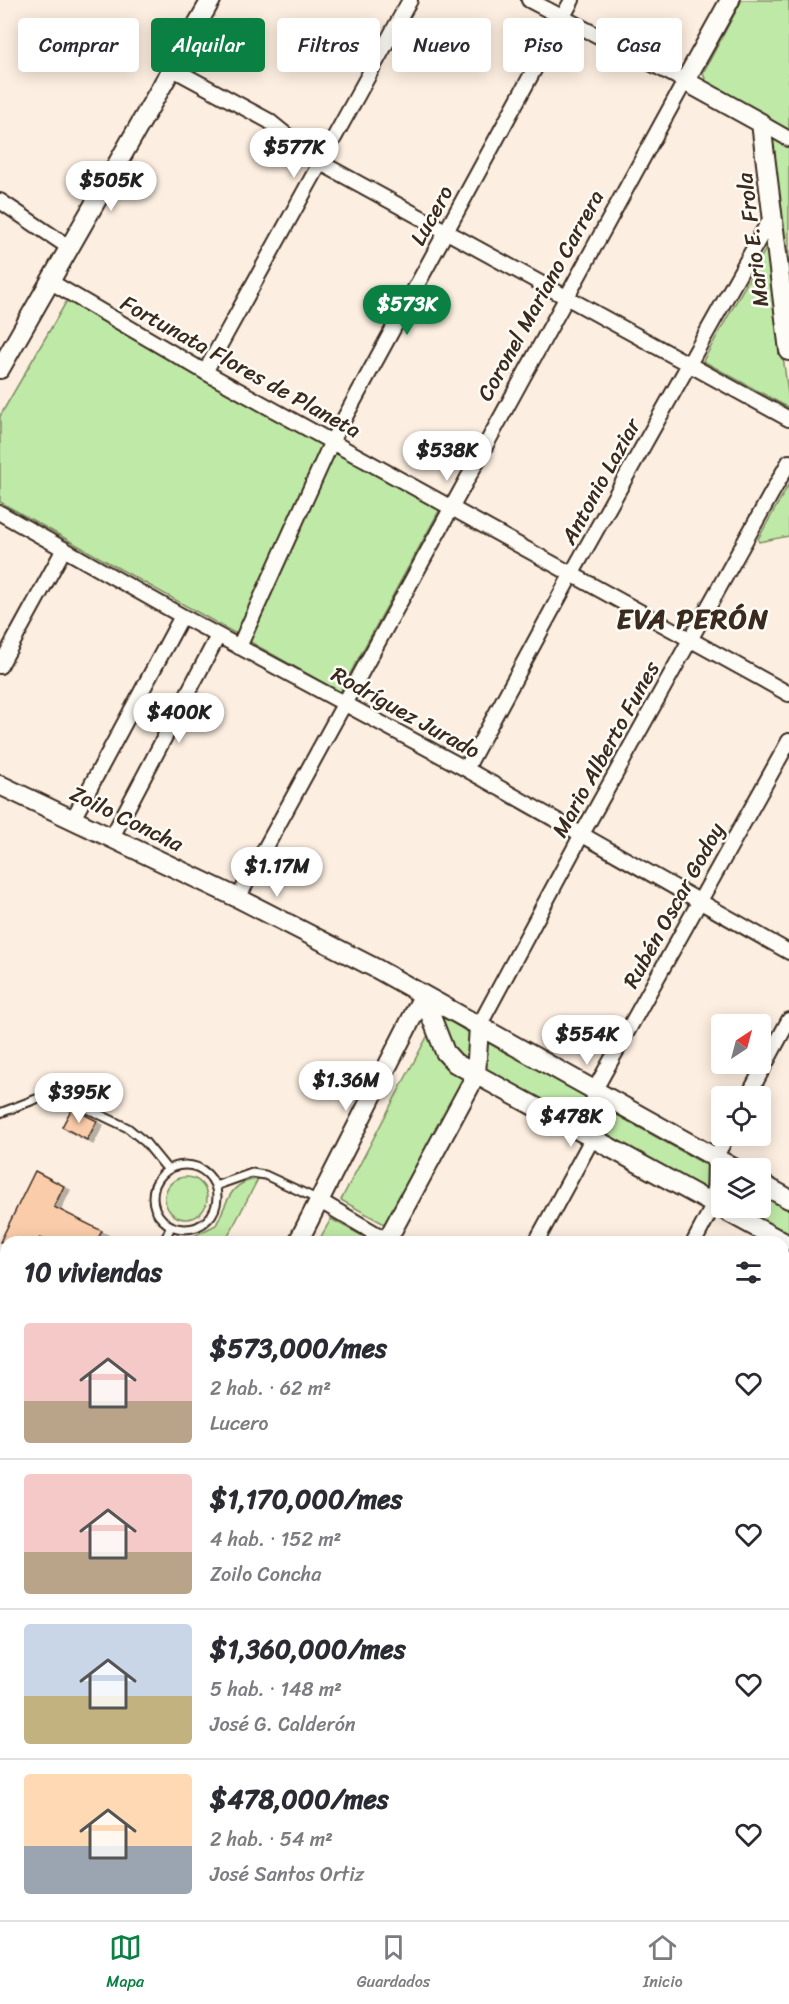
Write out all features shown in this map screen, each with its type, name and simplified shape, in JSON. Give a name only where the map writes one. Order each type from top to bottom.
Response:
[{"type":"street","points":[[201,18],[211,0]]},
{"type":"street","points":[[205,372],[410,0]]},
{"type":"street","points":[[529,0],[562,18]]},
{"type":"street","name":"Lucero","points":[[562,18],[572,0]]},
{"type":"street","name":"Coronel Mariano Carrera","points":[[238,898],[730,0]]},
{"type":"street","points":[[584,29],[685,81],[789,139]]},
{"type":"street","points":[[0,369],[171,72]]},
{"type":"street","points":[[179,72],[269,121],[321,163],[789,419]]},
{"type":"street","name":"Lucero","points":[[239,647],[332,441],[533,72]]},
{"type":"street","name":"Mario E. Frola","points":[[761,123],[789,351]]},
{"type":"street","points":[[0,201],[70,248]]},
{"type":"street","name":"Antonio Laziar","points":[[466,769],[571,575],[773,214]]},
{"type":"street","name":"Fortunata Flores de Planeta","points":[[51,282],[205,372],[450,509],[789,694]]},
{"type":"street","name":"Mario Alberto Funes","points":[[479,1026],[582,834],[789,462]]},
{"type":"street","name":"Rodríguez Jurado","points":[[0,513],[218,636],[345,702],[466,769],[789,952]]},
{"type":"street","points":[[0,666],[64,549]]},
{"type":"street","points":[[74,819],[182,616]]},
{"type":"street","points":[[112,837],[218,636]]},
{"type":"street","name":"Rubén Oscar Godoy","points":[[594,1091],[789,741]]},
{"type":"street","name":"Zoilo Concha","points":[[0,785],[238,898],[479,1026],[715,1158]]},
{"type":"street","points":[[423,996],[445,1052],[455,1063],[711,1202]]},
{"type":"street","points":[[301,1236],[423,996]]},
{"type":"street","points":[[753,1086],[789,1020]]},
{"type":"street","points":[[390,1236],[476,1075],[479,1026]]},
{"type":"street","points":[[539,1236],[592,1139],[594,1091]]},
{"type":"street","points":[[715,1158],[722,1146]]},
{"type":"street","points":[[771,1189],[789,1199]]},
{"type":"street","points":[[320,1201],[379,1236]]},
{"type":"street","points":[[696,1236],[711,1209]]},
{"type":"street","points":[[739,1218],[772,1236]]},
{"type":"lane","points":[[0,1113],[44,1096],[63,1097],[128,1128],[145,1142],[168,1170]]},
{"type":"lane","points":[[186,1165],[195,1167],[204,1171],[215,1185],[217,1204],[207,1221],[190,1229],[171,1226],[157,1213],[154,1204],[155,1185],[168,1170],[186,1165]]},
{"type":"lane","points":[[215,1185],[252,1173],[265,1175],[320,1201]]},
{"type":"lane","points":[[167,1236],[171,1226]]},
{"type":"green space","points":[[742,0],[789,0],[789,130],[707,84],[703,73]]},
{"type":"green space","points":[[771,137],[789,147],[789,276]]},
{"type":"green space","points":[[768,245],[789,401],[789,408],[703,361]]},
{"type":"green space","points":[[69,297],[440,509],[340,692],[0,502],[0,416]]},
{"type":"green space","points":[[789,484],[789,536],[759,542],[758,539]]},
{"type":"green space","points":[[441,1016],[471,1034],[469,1060],[453,1047]]},
{"type":"green space","points":[[428,1035],[439,1061],[465,1077],[386,1225],[341,1200]]},
{"type":"green space","points":[[486,1041],[586,1095],[581,1119],[483,1070]]},
{"type":"green space","points":[[608,1110],[708,1166],[706,1189],[607,1134]]},
{"type":"green space","points":[[186,1177],[194,1178],[201,1183],[206,1190],[206,1206],[201,1213],[194,1218],[186,1219],[178,1218],[171,1213],[166,1206],[165,1198],[166,1190],[171,1183],[178,1178]]},
{"type":"green space","points":[[258,1179],[228,1236],[194,1236],[216,1225],[230,1195],[240,1184]]},
{"type":"green space","points":[[771,1200],[789,1210],[789,1234],[759,1218],[771,1218]]},
{"type":"green space","points":[[331,1219],[363,1236],[321,1236]]},
{"type":"building","points":[[72,1108],[97,1121],[87,1140],[62,1127]]},
{"type":"building","points":[[35,1171],[64,1186],[54,1207],[102,1231],[99,1236],[3,1236]]},
{"type":"district","name":"EVA PERÓN","points":[[693,618]]}]
